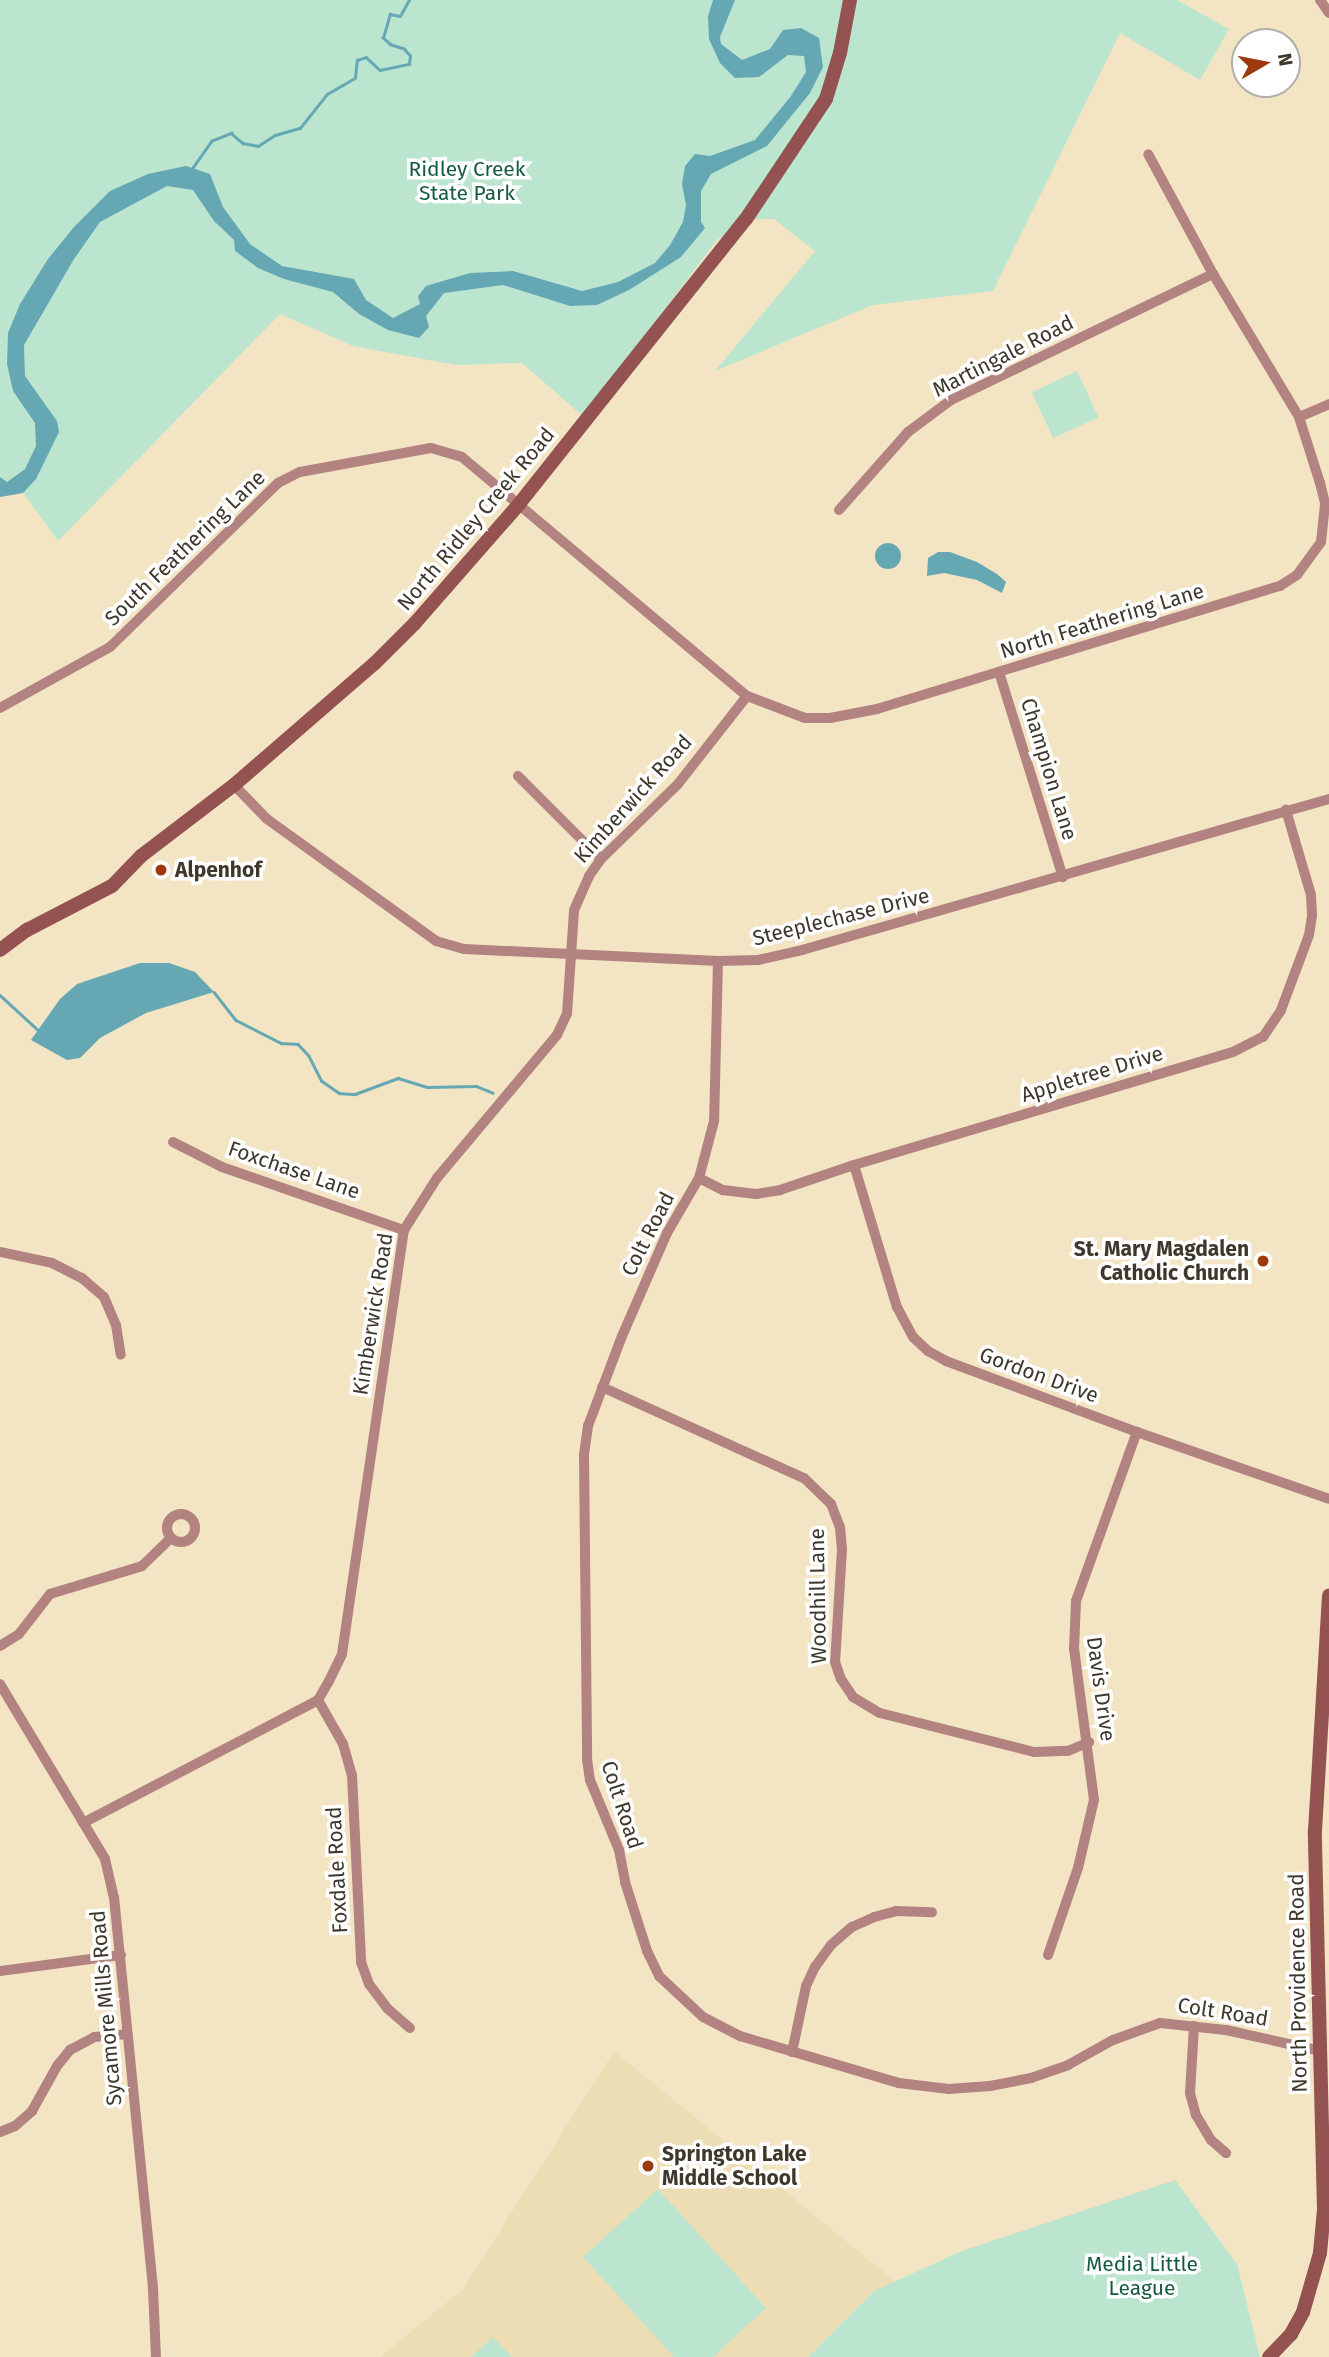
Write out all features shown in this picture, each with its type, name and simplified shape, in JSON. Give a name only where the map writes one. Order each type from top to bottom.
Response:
[{"type":"street","name":"North Ridley Creek Road","points":[[0,950],[27,930],[112,886],[167,833],[234,785],[383,655],[415,623],[519,504],[746,219],[826,99],[840,53],[850,0]]},
{"type":"street","points":[[1320,0],[1329,13]]},
{"type":"street","name":"North Feathering Lane","points":[[519,504],[747,696],[804,718],[830,719],[877,709],[1280,586],[1297,575],[1321,542],[1325,503],[1299,417],[1213,274],[1148,154]]},
{"type":"street","name":"Martingale Road","points":[[839,510],[908,432],[951,400],[1213,274]]},
{"type":"street","points":[[1299,417],[1329,404]]},
{"type":"street","name":"South Feathering Lane","points":[[0,708],[110,647],[257,501],[278,483],[300,472],[431,448],[462,457],[519,504]]},
{"type":"street","name":"Champion Lane","points":[[999,672],[1063,877]]},
{"type":"street","name":"Kimberwick Road","points":[[318,1700],[342,1654],[404,1230],[436,1178],[557,1035],[567,1014],[574,909],[580,892],[601,859],[678,784],[747,696]]},
{"type":"street","points":[[518,776],[601,859]]},
{"type":"street","name":"Steeplechase Drive","points":[[234,785],[267,819],[436,941],[464,949],[718,961],[758,960],[802,950],[1329,799]]},
{"type":"street","name":"Appletree Drive","points":[[699,1178],[723,1190],[756,1194],[780,1191],[854,1165],[1233,1052],[1263,1037],[1281,1010],[1309,935],[1312,915],[1311,895],[1286,810]]},
{"type":"street","name":"Colt Road","points":[[718,961],[715,1121],[699,1178],[667,1233],[602,1387],[588,1426],[583,1457],[585,1685],[590,1780],[619,1850],[625,1882],[659,1976],[703,2017],[740,2036],[899,2083],[949,2089],[990,2086],[1031,2078],[1068,2065],[1136,2030],[1160,2022],[1195,2026],[1321,2051]]},
{"type":"street","name":"Foxchase Lane","points":[[173,1142],[222,1167],[404,1230]]},
{"type":"street","name":"Gordon Drive","points":[[854,1165],[897,1307],[913,1337],[946,1361],[1329,1499]]},
{"type":"street","points":[[0,1252],[52,1263],[82,1279],[97,1291],[104,1297],[116,1325],[121,1355]]},
{"type":"street","name":"Woodhill Lane","points":[[602,1387],[804,1478],[826,1497],[840,1528],[842,1549],[835,1662],[853,1697],[880,1713],[1034,1752],[1068,1751],[1089,1742]]},
{"type":"street","name":"Davis Drive","points":[[1048,1955],[1091,1822],[1094,1800],[1089,1742],[1074,1649],[1076,1601],[1137,1432]]},
{"type":"street","points":[[0,1646],[19,1634],[50,1594],[142,1566],[171,1538]]},
{"type":"street","name":"North Providence Road","points":[[1269,2357],[1297,2323],[1313,2284],[1320,2253],[1326,2174],[1315,1831],[1329,1595]]},
{"type":"street","name":"Sycamore Mills Road","points":[[0,1684],[104,1860],[114,1897],[153,2290],[156,2357]]},
{"type":"street","points":[[83,1823],[318,1700]]},
{"type":"street","name":"Foxdale Road","points":[[318,1700],[343,1744],[352,1775],[361,1962],[369,1984],[388,2009],[410,2028]]},
{"type":"street","points":[[792,2052],[806,1986],[815,1967],[831,1945],[852,1927],[874,1917],[896,1911],[932,1912]]},
{"type":"street","points":[[0,1971],[121,1955]]},
{"type":"street","points":[[1195,2026],[1190,2093],[1196,2115],[1211,2140],[1226,2153]]},
{"type":"street","points":[[0,2132],[15,2126],[32,2111],[57,2066],[70,2050],[94,2037],[127,2034]]},
{"type":"shaded area","name":"Springton Lake Middle School","points":[[614,2051],[896,2282],[874,2291],[808,2357],[380,2357],[463,2289]]},
{"type":"green space","name":"Ridley Creek State Park","points":[[0,0],[1177,0],[1229,29],[1200,80],[1120,33],[993,291],[873,305],[715,371],[815,251],[774,219],[746,219],[716,241],[584,417],[522,363],[456,365],[353,346],[280,314],[58,541],[22,491],[25,469],[7,482],[0,477]]},
{"type":"green space","points":[[1077,371],[1099,417],[1053,438],[1032,392]]},
{"type":"green space","name":"Media Little League","points":[[1175,2180],[1237,2264],[1260,2357],[808,2357],[874,2291],[962,2251]]},
{"type":"green space","points":[[658,2189],[766,2308],[713,2357],[674,2357],[583,2257]]},
{"type":"green space","points":[[493,2337],[512,2357],[471,2357]]},
{"type":"water","points":[[713,0],[735,0],[720,37],[721,44],[742,60],[770,49],[783,30],[801,28],[819,38],[823,67],[810,93],[767,146],[711,174],[701,191],[701,222],[705,228],[681,257],[629,290],[597,305],[570,306],[503,285],[444,293],[426,316],[429,327],[419,338],[388,330],[359,314],[333,292],[284,279],[258,268],[235,251],[234,240],[214,221],[193,190],[167,186],[100,222],[74,259],[24,345],[25,376],[57,421],[59,432],[36,479],[23,493],[0,497],[0,477],[7,482],[25,469],[36,446],[35,423],[13,391],[7,364],[8,333],[20,304],[48,259],[74,227],[110,191],[148,174],[186,166],[210,174],[223,207],[250,244],[282,266],[354,279],[366,300],[393,318],[420,304],[418,296],[426,286],[470,273],[513,271],[582,291],[618,282],[655,263],[670,245],[683,222],[686,205],[682,184],[685,166],[695,154],[710,156],[755,140],[791,96],[806,72],[804,56],[788,55],[759,77],[735,78],[720,63],[709,39],[708,16]]},
{"type":"water","points":[[888,543],[897,547],[901,556],[897,565],[888,569],[879,565],[875,556],[879,547]]},
{"type":"water","points":[[938,552],[950,552],[977,562],[997,574],[1006,582],[1002,593],[977,580],[944,573],[927,576],[928,558]]},
{"type":"water","points":[[140,963],[169,963],[195,972],[214,992],[146,1013],[100,1038],[80,1058],[67,1060],[31,1040],[60,999],[77,984]]},
{"type":"waterway","points":[[191,170],[211,141],[231,133],[243,143],[258,146],[275,135],[300,128],[327,94],[355,78],[357,60],[366,57],[380,70],[409,64],[410,56],[404,49],[391,45],[383,38],[390,14],[400,16],[409,0]]},
{"type":"waterway","points":[[214,992],[236,1020],[281,1043],[298,1044],[309,1056],[322,1081],[339,1093],[355,1094],[398,1078],[428,1087],[476,1086],[493,1093]]},
{"type":"waterway","points":[[0,995],[38,1030]]},
{"type":"place","name":"Alpenhof","points":[[161,870]]},
{"type":"place","name":"St. Mary Magdalen Catholic Church","points":[[1263,1261]]},
{"type":"place","name":"Springton Lake Middle School","points":[[648,2166]]}]
